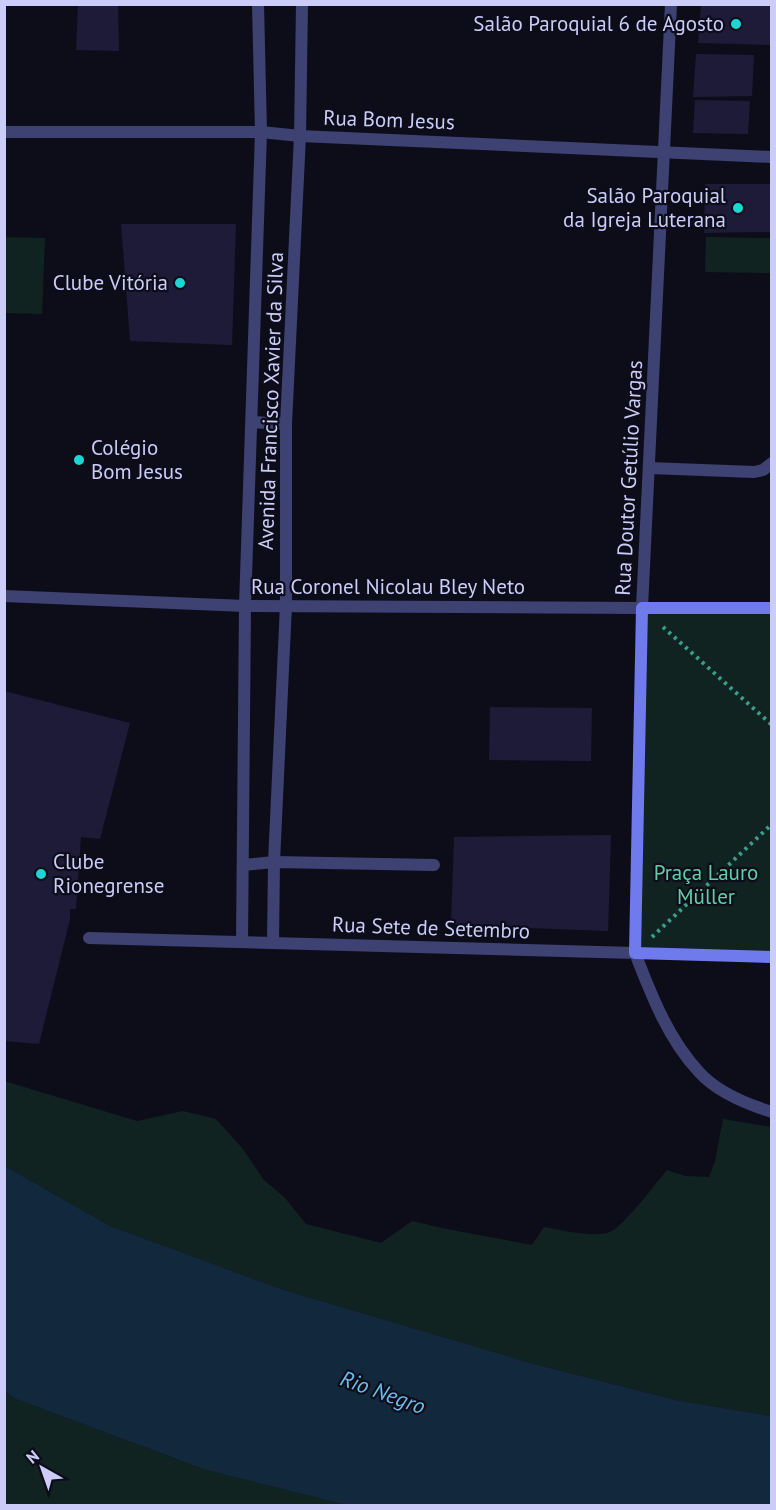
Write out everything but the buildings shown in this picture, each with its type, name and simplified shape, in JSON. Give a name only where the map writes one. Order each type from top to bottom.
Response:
[{"type":"main road","name":"Rua Coronel Nicolau Bley Neto","points":[[642,608],[771,608]]},
{"type":"main road","name":"Rua Doutor Getúlio Vargas","points":[[635,953],[642,608]]},
{"type":"main road","name":"Rua Sete de Setembro","points":[[635,953],[771,957]]},
{"type":"street","name":"Avenida Francisco Xavier da Silva","points":[[242,942],[245,606],[261,132],[258,4]]},
{"type":"street","name":"Avenida Francisco Xavier da Silva","points":[[273,943],[274,862],[286,605],[286,424],[300,136],[302,4]]},
{"type":"street","name":"Rua Doutor Getúlio Vargas","points":[[642,608],[671,4]]},
{"type":"street","name":"Rua Bom Jesus","points":[[4,132],[261,132],[300,136],[665,151],[771,158]]},
{"type":"street","points":[[252,422],[286,424]]},
{"type":"street","points":[[649,468],[754,472],[763,470],[771,463]]},
{"type":"street","name":"Rua Coronel Nicolau Bley Neto","points":[[4,596],[245,606],[642,608]]},
{"type":"street","points":[[244,865],[274,862],[434,865]]},
{"type":"street","name":"Rua Sete de Setembro","points":[[89,938],[635,953]]},
{"type":"street","points":[[635,953],[653,1000],[676,1041],[699,1072],[727,1094],[771,1112]]},
{"type":"path","points":[[642,608],[771,725]]},
{"type":"path","points":[[635,953],[771,824]]},
{"type":"green space","points":[[5,237],[45,238],[42,314],[5,313]]},
{"type":"green space","points":[[706,237],[771,238],[771,273],[705,272]]},
{"type":"green space","name":"Praça Lauro Müller","points":[[647,606],[771,610],[771,954],[639,949]]},
{"type":"green space","points":[[4,1081],[137,1121],[183,1111],[216,1119],[243,1149],[263,1179],[285,1198],[306,1224],[381,1243],[412,1221],[532,1245],[544,1227],[586,1234],[610,1232],[631,1214],[667,1170],[685,1176],[709,1177],[715,1161],[723,1119],[771,1127],[771,1416],[676,1400],[538,1365],[284,1290],[110,1226],[5,1166]]},
{"type":"green space","points":[[4,1392],[16,1399],[206,1470],[346,1505],[6,1505]]},
{"type":"water","name":"Rio Negro","points":[[5,1166],[110,1226],[284,1290],[538,1365],[676,1400],[771,1416],[771,1505],[346,1505],[206,1470],[16,1399],[5,1392]]},
{"type":"place","name":"Salão Paroquial 6 de Agosto","points":[[736,24]]},
{"type":"place","name":"Salão Paroquial da Igreja Luterana","points":[[738,208]]},
{"type":"place","name":"Clube Vitória","points":[[180,283]]},
{"type":"place","name":"Colégio Bom Jesus","points":[[79,460]]},
{"type":"place","name":"Clube Rionegrense","points":[[41,874]]}]
